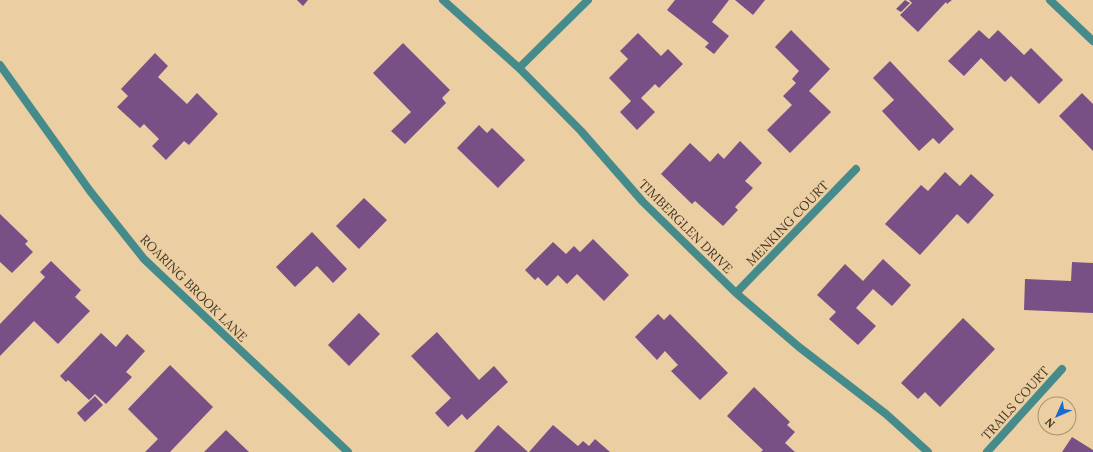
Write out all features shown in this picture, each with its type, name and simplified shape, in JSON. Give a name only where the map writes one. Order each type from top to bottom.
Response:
[{"type":"street","name":"TIMBERGLEN DRIVE","points":[[443,0],[520,68],[581,131],[643,202],[736,293],[800,347],[886,414],[928,452]]},
{"type":"street","points":[[520,68],[588,0]]},
{"type":"street","points":[[1050,0],[1093,41]]},
{"type":"street","name":"ROARING BROOK LANE","points":[[0,65],[90,191],[144,259],[348,452]]},
{"type":"street","name":"MENKING COURT","points":[[736,293],[856,169]]},
{"type":"street","name":"TRAILS COURT","points":[[986,452],[1062,369]]},
{"type":"building","points":[[297,0],[308,0],[303,6]]},
{"type":"building","points":[[675,0],[729,0],[712,22],[729,36],[714,54],[705,47],[709,43],[667,10]]},
{"type":"building","points":[[735,0],[765,0],[753,15]]},
{"type":"building","points":[[905,0],[910,3],[901,12],[896,9]]},
{"type":"building","points":[[909,0],[952,0],[947,4],[946,2],[918,32],[900,15],[912,3]]},
{"type":"building","points":[[791,30],[830,69],[809,91],[831,112],[790,153],[767,130],[792,105],[783,96],[796,83],[792,79],[799,71],[775,47]]},
{"type":"building","points":[[979,30],[989,39],[998,30],[1024,55],[1031,48],[1063,80],[1039,104],[1011,76],[1005,82],[981,58],[964,76],[948,61]]},
{"type":"building","points":[[638,33],[661,56],[668,49],[683,64],[659,88],[655,84],[641,98],[655,112],[637,130],[620,112],[631,101],[609,78],[628,59],[620,51]]},
{"type":"building","points":[[403,43],[450,90],[442,98],[446,103],[405,144],[391,131],[411,112],[373,73]]},
{"type":"building","points":[[155,53],[168,66],[158,77],[187,104],[197,93],[218,114],[189,145],[184,141],[166,160],[152,146],[159,139],[144,124],[140,128],[117,107],[128,96],[121,89]]},
{"type":"building","points":[[890,61],[954,129],[939,144],[933,138],[919,151],[882,111],[894,100],[873,78]]},
{"type":"building","points":[[1082,93],[1093,104],[1093,151],[1059,116]]},
{"type":"building","points":[[479,125],[487,133],[492,128],[525,160],[498,188],[457,148]]},
{"type":"building","points":[[740,141],[762,163],[745,181],[753,188],[735,207],[738,210],[723,226],[695,201],[692,204],[661,174],[690,143],[710,162],[718,153],[724,159]]},
{"type":"building","points":[[945,172],[960,186],[971,174],[994,195],[968,224],[957,214],[920,255],[885,224],[921,185],[928,191]]},
{"type":"building","points":[[364,198],[387,220],[359,249],[336,226]]},
{"type":"building","points":[[0,214],[28,241],[25,244],[33,252],[12,273],[0,262]]},
{"type":"building","points":[[312,232],[347,269],[333,283],[317,266],[295,287],[276,267]]},
{"type":"building","points":[[593,239],[629,275],[604,301],[577,274],[567,284],[558,275],[547,286],[538,277],[535,280],[525,270],[553,242],[566,254],[574,246],[580,252]]},
{"type":"building","points":[[883,259],[911,285],[892,306],[873,289],[856,308],[876,326],[858,345],[829,319],[836,312],[817,295],[845,264],[863,281]]},
{"type":"building","points":[[51,261],[81,290],[75,297],[90,311],[58,344],[34,321],[0,356],[0,324],[45,277],[40,272]]},
{"type":"building","points":[[1072,262],[1093,263],[1093,313],[1024,310],[1025,279],[1071,281]]},
{"type":"building","points":[[359,313],[380,334],[349,366],[328,345]]},
{"type":"building","points":[[658,314],[664,320],[670,314],[728,373],[700,400],[671,371],[678,365],[665,351],[657,360],[635,337]]},
{"type":"building","points":[[963,318],[995,349],[940,407],[925,392],[918,399],[901,383]]},
{"type":"building","points":[[437,332],[479,380],[494,366],[508,382],[467,420],[462,414],[448,427],[435,413],[451,398],[411,356]]},
{"type":"building","points":[[101,333],[116,347],[127,334],[145,351],[126,372],[132,377],[106,404],[95,394],[89,400],[68,380],[66,382],[60,376]]},
{"type":"building","points":[[170,365],[213,407],[170,452],[145,452],[158,439],[128,409]]},
{"type":"building","points":[[754,387],[790,422],[787,425],[795,432],[785,443],[795,452],[761,452],[763,450],[727,416]]},
{"type":"building","points":[[95,396],[103,405],[85,422],[77,413]]},
{"type":"building","points":[[498,425],[528,452],[474,452]]},
{"type":"building","points":[[553,425],[578,446],[583,441],[589,446],[595,439],[610,452],[529,452]]},
{"type":"building","points":[[226,430],[249,452],[204,452]]},
{"type":"building","points":[[1072,437],[1093,450],[1093,452],[1062,452]]}]
